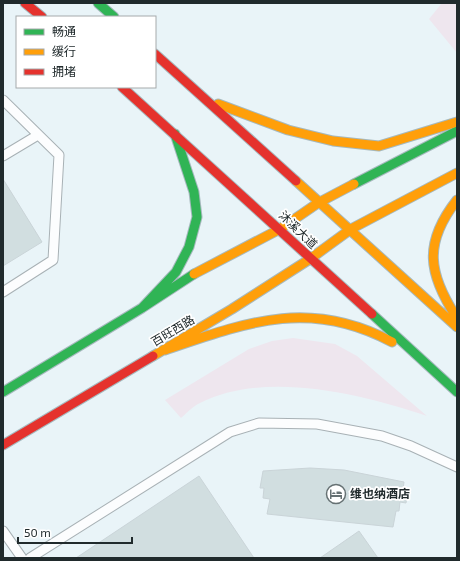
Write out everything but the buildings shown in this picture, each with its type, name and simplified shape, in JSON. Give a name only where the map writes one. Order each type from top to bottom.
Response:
[{"type":"main road","points":[[26,3],[41,16]]},
{"type":"main road","points":[[98,3],[113,16]]},
{"type":"main road","points":[[156,55],[457,326]]},
{"type":"main road","name":"沐溪大道","points":[[123,88],[280,228],[310,259],[457,392]]},
{"type":"main road","points":[[204,98],[249,117],[288,130],[333,141],[379,146],[457,122]]},
{"type":"main road","points":[[3,392],[142,308],[201,269],[280,228],[318,202],[457,131]]},
{"type":"main road","points":[[142,308],[176,272],[189,247],[197,217],[194,192],[174,133]]},
{"type":"main road","name":"百旺西路","points":[[3,445],[165,350],[310,259],[351,229],[457,172]]},
{"type":"main road","points":[[457,200],[442,221],[433,239],[432,259],[437,281],[450,308],[457,318]]},
{"type":"main road","points":[[165,350],[240,325],[267,318],[298,315],[320,317],[356,325],[415,354]]},
{"type":"lane","points":[[3,100],[59,155],[53,260],[3,292]]},
{"type":"lane","points":[[3,156],[38,135]]},
{"type":"lane","points":[[30,558],[230,432],[259,423],[317,424],[382,436],[411,446],[457,467]]},
{"type":"lane","points":[[3,531],[22,558]]},
{"type":"shaded area","points":[[442,3],[457,3],[457,53],[429,19]]},
{"type":"shaded area","points":[[293,338],[335,344],[357,356],[427,416],[373,400],[344,394],[314,389],[283,387],[254,388],[226,393],[197,404],[181,418],[165,400],[249,349],[272,341]]},
{"type":"traffic: fast","points":[[98,3],[113,16]]},
{"type":"traffic: fast","points":[[354,184],[457,131]]},
{"type":"traffic: fast","points":[[142,308],[176,272],[189,247],[197,217],[194,192],[175,134]]},
{"type":"traffic: fast","points":[[3,392],[142,308],[194,274]]},
{"type":"traffic: fast","points":[[372,314],[457,392]]},
{"type":"traffic: slow","points":[[218,104],[288,130],[333,141],[379,146],[457,122]]},
{"type":"traffic: slow","points":[[153,356],[232,309],[310,259],[351,229],[457,173]]},
{"type":"traffic: slow","points":[[296,181],[457,327]]},
{"type":"traffic: slow","points":[[194,274],[280,229],[318,203],[354,184]]},
{"type":"traffic: slow","points":[[457,200],[446,216],[439,230],[434,245],[433,259],[435,273],[440,287],[457,318]]},
{"type":"traffic: slow","points":[[165,350],[251,324],[278,319],[306,318],[333,321],[362,329],[392,342]]},
{"type":"traffic: jam","points":[[25,3],[41,16]]},
{"type":"traffic: jam","points":[[156,55],[296,181]]},
{"type":"traffic: jam","points":[[123,88],[372,314]]},
{"type":"traffic: jam","points":[[3,445],[153,356]]},
{"type":"place","name":"维也纳酒店","points":[[336,494]]}]
